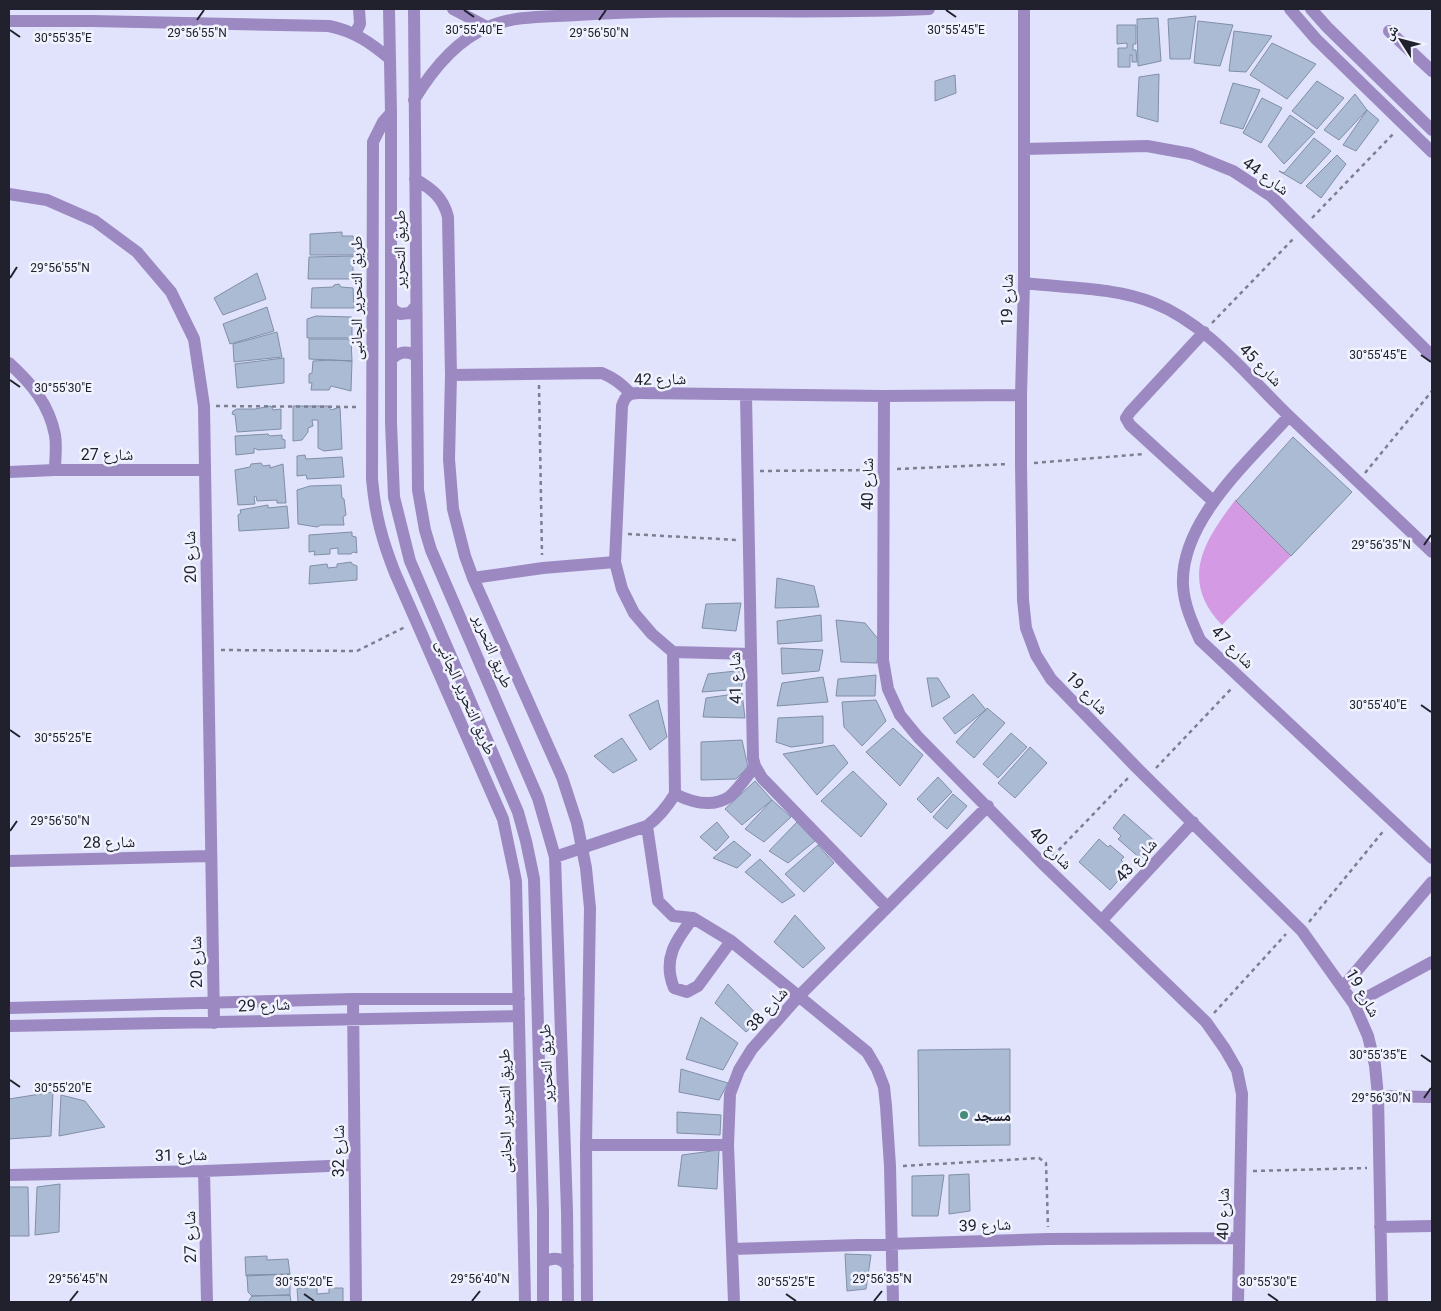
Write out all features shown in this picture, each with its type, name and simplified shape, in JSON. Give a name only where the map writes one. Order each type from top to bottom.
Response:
[{"type":"street","points":[[355,34],[360,24],[359,9]]},
{"type":"street","name":"طريق التحرير","points":[[389,9],[392,113],[391,423],[394,497],[410,561],[518,812],[534,879],[544,1302]]},
{"type":"street","name":"طريق التحرير","points":[[414,9],[418,490],[425,530],[435,559],[538,798],[555,857],[567,1211],[568,1302]]},
{"type":"street","points":[[453,9],[487,27]]},
{"type":"street","points":[[414,100],[433,71],[445,58],[472,36],[487,27],[505,20],[617,12],[929,9]]},
{"type":"street","name":"شارع 19","points":[[1024,9],[1024,283],[1021,464],[1023,600],[1026,628],[1036,655],[1051,679],[1146,778],[1299,927],[1354,1004],[1368,1036],[1375,1065],[1378,1096],[1382,1302]]},
{"type":"street","points":[[1290,9],[1316,39],[1432,152]]},
{"type":"street","points":[[1311,9],[1432,130]]},
{"type":"street","points":[[9,21],[329,26],[355,34],[368,41],[390,59]]},
{"type":"street","points":[[1389,31],[1432,72]]},
{"type":"street","name":"طريق التحرير الجانبى","points":[[392,113],[380,127],[373,142],[372,479],[375,511],[383,543],[503,819],[516,881],[524,1302]]},
{"type":"street","name":"شارع 44","points":[[1024,149],[1147,146],[1191,154],[1233,172],[1271,196],[1432,356]]},
{"type":"street","points":[[415,179],[437,193],[442,199],[448,217],[449,459],[450,484],[459,534],[473,578],[562,777],[583,848],[590,908],[586,1145],[587,1302]]},
{"type":"street","name":"شارع 20","points":[[9,194],[47,200],[95,220],[137,252],[171,292],[194,339],[204,406],[214,1023]]},
{"type":"street","name":"شارع 45","points":[[1024,283],[1126,295],[1154,303],[1180,316],[1204,332],[1432,552]]},
{"type":"street","points":[[391,303],[392,308],[400,314],[410,313],[416,306]]},
{"type":"street","points":[[1204,332],[1126,418],[1130,425],[1214,501]]},
{"type":"street","points":[[391,360],[402,352],[412,353],[416,356]]},
{"type":"street","points":[[9,363],[28,380],[45,406],[55,435],[55,470]]},
{"type":"street","points":[[450,375],[602,373],[623,384],[630,393]]},
{"type":"street","name":"شارع 42","points":[[673,652],[652,634],[634,613],[622,589],[615,562],[622,406],[624,398],[630,393],[746,396],[1021,395]]},
{"type":"street","name":"شارع 41","points":[[746,396],[753,758],[755,766]]},
{"type":"street","name":"شارع 40","points":[[884,396],[883,660],[888,689],[900,714],[918,737],[1044,865],[1206,1022],[1237,1070],[1242,1094],[1238,1302]]},
{"type":"street","points":[[372,406],[391,423]]},
{"type":"street","name":"شارع 47","points":[[1289,416],[1214,501],[1196,528],[1186,556],[1183,585],[1188,614],[1200,640],[1432,857]]},
{"type":"street","name":"شارع 27","points":[[9,472],[55,470],[205,470]]},
{"type":"street","points":[[473,578],[542,568],[615,562]]},
{"type":"street","points":[[555,857],[647,826],[668,806],[675,794],[673,652],[751,654]]},
{"type":"street","points":[[675,794],[695,802],[716,802],[729,796],[755,766],[762,778],[886,908]]},
{"type":"street","points":[[503,819],[510,795]]},
{"type":"street","name":"شارع 38","points":[[734,1302],[728,1144],[730,1094],[739,1070],[752,1049],[798,997],[988,806]]},
{"type":"street","name":"شارع 43","points":[[1102,920],[1193,822]]},
{"type":"street","points":[[647,826],[658,901],[672,916],[693,918],[731,941],[866,1052],[877,1069],[884,1087],[886,1106],[890,1166],[893,1302]]},
{"type":"street","name":"شارع 28","points":[[9,861],[211,856]]},
{"type":"street","points":[[1343,987],[1432,882]]},
{"type":"street","points":[[693,918],[678,938],[671,956],[669,976],[674,988],[687,992],[698,986],[731,941]]},
{"type":"street","points":[[1354,1004],[1432,962]]},
{"type":"street","name":"شارع 29","points":[[9,1008],[353,999],[519,999]]},
{"type":"street","name":"شارع 32","points":[[353,999],[356,1302]]},
{"type":"street","name":"شارع 29","points":[[9,1026],[519,1016]]},
{"type":"street","points":[[1378,1096],[1432,1096]]},
{"type":"street","points":[[521,1115],[541,1138]]},
{"type":"street","points":[[586,1145],[728,1144]]},
{"type":"street","name":"شارع 31","points":[[9,1175],[204,1171],[354,1165]]},
{"type":"street","name":"شارع 27","points":[[204,1171],[207,1302]]},
{"type":"street","points":[[543,1211],[545,1216],[555,1220],[565,1215],[567,1211]]},
{"type":"street","points":[[1380,1227],[1432,1226]]},
{"type":"street","name":"شارع 39","points":[[732,1249],[1048,1239],[1239,1238]]},
{"type":"street","points":[[543,1262],[556,1258],[565,1262],[568,1266]]},
{"type":"path","points":[[538,374],[542,568]]},
{"type":"path","points":[[1358,482],[1432,391]]},
{"type":"path","points":[[204,406],[372,406]]},
{"type":"path","points":[[748,471],[883,470],[1021,464],[1160,453]]},
{"type":"path","points":[[616,533],[749,540]]},
{"type":"path","points":[[208,650],[357,651],[416,622]]},
{"type":"path","points":[[1146,778],[1241,678]]},
{"type":"path","points":[[1044,865],[1137,768]]},
{"type":"path","points":[[1206,1022],[1299,927],[1392,820]]},
{"type":"path","points":[[890,1166],[1039,1158],[1046,1163],[1048,1239]]},
{"type":"path","points":[[1240,1171],[1379,1168]]},
{"type":"shaded area","points":[[1236,499],[1291,556],[1222,625],[1209,608],[1202,592],[1199,576],[1206,545]]},
{"type":"building","points":[[1196,16],[1190,59],[1170,59],[1168,19]]},
{"type":"building","points":[[1158,18],[1161,61],[1138,66],[1137,19]]},
{"type":"building","points":[[1198,21],[1233,25],[1220,66],[1194,63]]},
{"type":"building","points":[[1117,25],[1136,25],[1136,44],[1133,44],[1133,50],[1136,50],[1137,62],[1132,62],[1132,55],[1130,55],[1130,67],[1118,67],[1118,48],[1127,48],[1127,43],[1117,44]]},
{"type":"building","points":[[1234,31],[1272,36],[1246,72],[1229,71]]},
{"type":"building","points":[[1272,43],[1316,64],[1287,99],[1250,75]]},
{"type":"building","points":[[1159,74],[1158,122],[1137,116],[1139,77]]},
{"type":"building","points":[[955,75],[956,93],[935,101],[935,81]]},
{"type":"building","points":[[1317,81],[1344,98],[1317,129],[1292,111]]},
{"type":"building","points":[[1233,83],[1260,90],[1243,129],[1220,123]]},
{"type":"building","points":[[1355,94],[1367,110],[1339,140],[1324,130]]},
{"type":"building","points":[[1262,98],[1282,108],[1261,143],[1243,133]]},
{"type":"building","points":[[1367,110],[1379,120],[1356,151],[1343,145]]},
{"type":"building","points":[[1290,115],[1315,132],[1284,164],[1268,146]]},
{"type":"building","points":[[1314,138],[1331,151],[1301,184],[1279,171],[1284,173]]},
{"type":"building","points":[[1337,155],[1346,164],[1321,198],[1306,186]]},
{"type":"building","points":[[342,232],[342,236],[353,236],[356,255],[310,255],[310,234]]},
{"type":"building","points":[[353,256],[353,279],[308,279],[309,257]]},
{"type":"building","points":[[257,273],[266,299],[223,315],[214,298]]},
{"type":"building","points":[[339,284],[341,287],[353,288],[354,308],[311,308],[312,288],[333,287]]},
{"type":"building","points":[[267,307],[274,331],[230,344],[223,324]]},
{"type":"building","points":[[316,316],[352,317],[352,338],[307,338],[307,319]]},
{"type":"building","points":[[277,332],[282,357],[234,362],[233,344]]},
{"type":"building","points":[[309,339],[351,339],[352,361],[309,359]]},
{"type":"building","points":[[284,358],[284,383],[237,388],[235,364]]},
{"type":"building","points":[[313,361],[352,361],[351,391],[331,386],[329,390],[311,390],[312,383],[309,383],[309,374],[312,373]]},
{"type":"building","points":[[271,406],[273,410],[281,409],[281,429],[237,432],[235,415],[232,414],[233,411]]},
{"type":"building","points":[[293,406],[328,406],[331,410],[340,407],[342,449],[324,451],[318,448],[318,420],[312,420],[313,426],[308,428],[308,432],[302,440],[293,441]]},
{"type":"building","points":[[268,434],[270,436],[282,435],[282,439],[285,440],[285,448],[258,450],[254,448],[254,453],[236,455],[235,436]]},
{"type":"building","points":[[1293,437],[1352,492],[1291,556],[1236,501]]},
{"type":"building","points":[[305,455],[306,459],[342,457],[344,477],[307,479],[306,475],[297,476],[297,456]]},
{"type":"building","points":[[261,463],[263,466],[270,465],[270,468],[283,464],[286,503],[277,503],[277,500],[257,501],[256,496],[254,497],[255,504],[238,505],[235,470],[250,467],[251,464]]},
{"type":"building","points":[[341,485],[346,515],[343,517],[344,525],[321,525],[317,527],[298,524],[297,490],[310,486]]},
{"type":"building","points":[[268,505],[268,508],[287,506],[289,528],[239,531],[238,515],[241,513],[240,510]]},
{"type":"building","points":[[352,532],[352,536],[356,537],[357,553],[338,554],[338,548],[330,549],[330,554],[314,555],[315,551],[309,552],[309,535]]},
{"type":"building","points":[[351,562],[357,566],[357,580],[309,584],[310,566],[327,564],[328,568],[337,567],[337,564]]},
{"type":"building","points":[[777,578],[814,586],[819,607],[775,608]]},
{"type":"building","points":[[741,603],[736,631],[702,628],[706,604]]},
{"type":"building","points":[[821,615],[822,641],[778,644],[777,621]]},
{"type":"building","points":[[836,620],[865,623],[879,640],[877,663],[841,662]]},
{"type":"building","points":[[781,648],[823,650],[819,671],[782,674]]},
{"type":"building","points":[[745,670],[741,689],[702,692],[708,674]]},
{"type":"building","points":[[876,675],[875,696],[836,696],[838,679]]},
{"type":"building","points":[[823,677],[828,702],[777,706],[782,683]]},
{"type":"building","points":[[927,678],[938,678],[950,697],[932,707]]},
{"type":"building","points":[[742,693],[745,718],[703,717],[706,698]]},
{"type":"building","points":[[973,694],[986,710],[955,734],[943,718]]},
{"type":"building","points":[[658,700],[667,737],[650,750],[629,715]]},
{"type":"building","points":[[876,700],[886,721],[862,746],[844,727],[842,702]]},
{"type":"building","points":[[987,708],[1005,723],[974,758],[956,742]]},
{"type":"building","points":[[823,716],[823,743],[791,747],[776,742],[778,718]]},
{"type":"building","points":[[893,728],[923,755],[900,786],[866,752]]},
{"type":"building","points":[[1011,733],[1027,747],[998,778],[983,764]]},
{"type":"building","points":[[622,738],[637,760],[613,773],[594,756]]},
{"type":"building","points":[[742,740],[748,767],[736,779],[701,780],[701,742]]},
{"type":"building","points":[[834,745],[848,763],[817,795],[783,754]]},
{"type":"building","points":[[1030,747],[1047,763],[1015,798],[998,783]]},
{"type":"building","points":[[853,771],[887,804],[861,837],[821,801]]},
{"type":"building","points":[[938,777],[952,792],[931,813],[917,799]]},
{"type":"building","points":[[755,781],[772,800],[742,825],[725,809]]},
{"type":"building","points":[[953,794],[967,806],[947,829],[933,817]]},
{"type":"building","points":[[772,800],[791,817],[764,842],[745,829]]},
{"type":"building","points":[[1124,814],[1156,842],[1141,859],[1118,839],[1121,836],[1113,828]]},
{"type":"building","points":[[717,822],[729,837],[716,851],[700,837]]},
{"type":"building","points":[[797,822],[815,841],[788,863],[769,851]]},
{"type":"building","points":[[1099,839],[1108,847],[1110,845],[1124,857],[1121,860],[1129,868],[1110,890],[1079,862]]},
{"type":"building","points":[[734,841],[751,855],[737,868],[713,858]]},
{"type":"building","points":[[818,845],[834,863],[804,892],[785,874]]},
{"type":"building","points":[[760,859],[795,895],[782,903],[745,872]]},
{"type":"building","points":[[795,915],[825,948],[803,968],[774,942]]},
{"type":"building","points":[[728,984],[761,1019],[746,1032],[715,1003]]},
{"type":"building","points":[[701,1017],[738,1043],[723,1070],[686,1059]]},
{"type":"building","name":"مسجد","points":[[1010,1049],[1010,1145],[919,1146],[918,1050]]},
{"type":"building","points":[[681,1069],[728,1083],[719,1100],[679,1092]]},
{"type":"building","points":[[53,1092],[51,1136],[9,1139],[9,1099]]},
{"type":"building","points":[[61,1095],[85,1101],[105,1127],[59,1136]]},
{"type":"building","points":[[677,1112],[721,1115],[720,1135],[677,1133]]},
{"type":"building","points":[[719,1150],[717,1189],[678,1186],[682,1155]]},
{"type":"building","points":[[969,1174],[970,1211],[949,1214],[949,1175]]},
{"type":"building","points":[[944,1175],[938,1216],[912,1216],[912,1176]]},
{"type":"building","points":[[60,1184],[59,1232],[35,1235],[37,1187]]},
{"type":"building","points":[[9,1187],[28,1187],[29,1236],[9,1236]]},
{"type":"building","points":[[845,1254],[871,1255],[866,1289],[847,1291]]},
{"type":"building","points":[[267,1256],[267,1260],[288,1259],[290,1274],[246,1276],[245,1257]]},
{"type":"building","points":[[290,1274],[290,1295],[252,1296],[248,1292],[247,1275]]},
{"type":"building","points":[[297,1288],[317,1288],[317,1294],[329,1293],[329,1288],[343,1288],[343,1302],[298,1302]]},
{"type":"building","points":[[290,1295],[291,1302],[248,1302],[252,1296]]},
{"type":"place","name":"مسجد","points":[[964,1115]]}]
